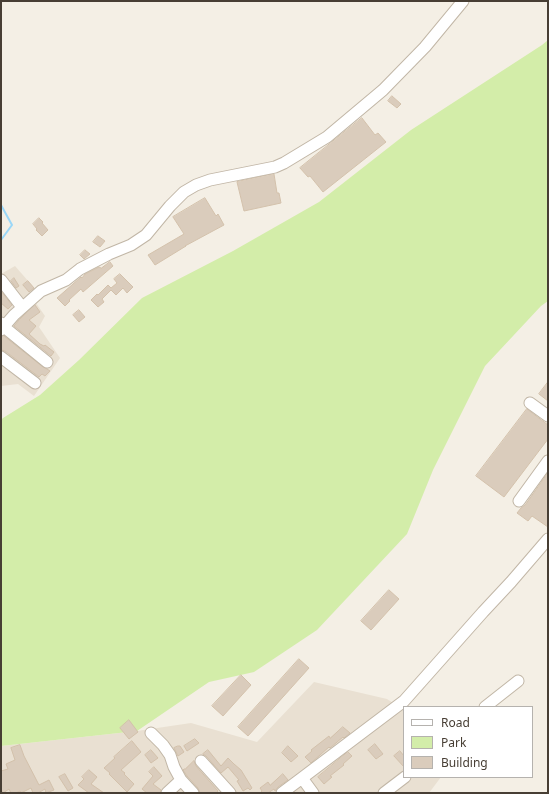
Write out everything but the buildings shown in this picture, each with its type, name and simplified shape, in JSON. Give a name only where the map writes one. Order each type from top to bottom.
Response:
[{"type":"street","points":[[47,362],[2,327],[22,307],[41,292],[66,280],[80,269],[130,245],[146,235],[170,206],[184,192],[196,185],[210,180],[275,168],[327,137],[383,90],[425,47],[459,3]]},
{"type":"street","points":[[1,280],[22,307]]},
{"type":"street","points":[[1,357],[35,383]]},
{"type":"street","points":[[530,403],[548,416]]},
{"type":"street","points":[[519,501],[548,461]]},
{"type":"street","points":[[407,704],[483,612],[548,539]]},
{"type":"street","points":[[486,706],[518,681]]},
{"type":"street","points":[[282,793],[403,707]]},
{"type":"street","points":[[151,733],[163,745],[170,755],[181,780],[193,793]]},
{"type":"street","points":[[202,761],[230,793]]},
{"type":"street","points":[[302,778],[313,793]]},
{"type":"street","points":[[384,793],[404,778]]},
{"type":"street","points":[[167,793],[181,780]]},
{"type":"shaded area","points":[[15,266],[43,298],[36,303],[45,316],[39,327],[60,358],[34,396],[18,384],[1,386],[1,274]]},
{"type":"shaded area","points":[[314,682],[387,699],[403,709],[403,778],[440,778],[429,793],[1,793],[1,746],[137,731],[191,723],[257,742]]},
{"type":"green space","points":[[548,40],[548,301],[541,306],[485,366],[433,470],[407,534],[317,630],[254,672],[209,682],[137,731],[1,746],[1,420],[40,395],[79,360],[142,298],[233,251],[319,202],[411,130]]},
{"type":"waterway","points":[[1,205],[12,225],[1,240]]}]
